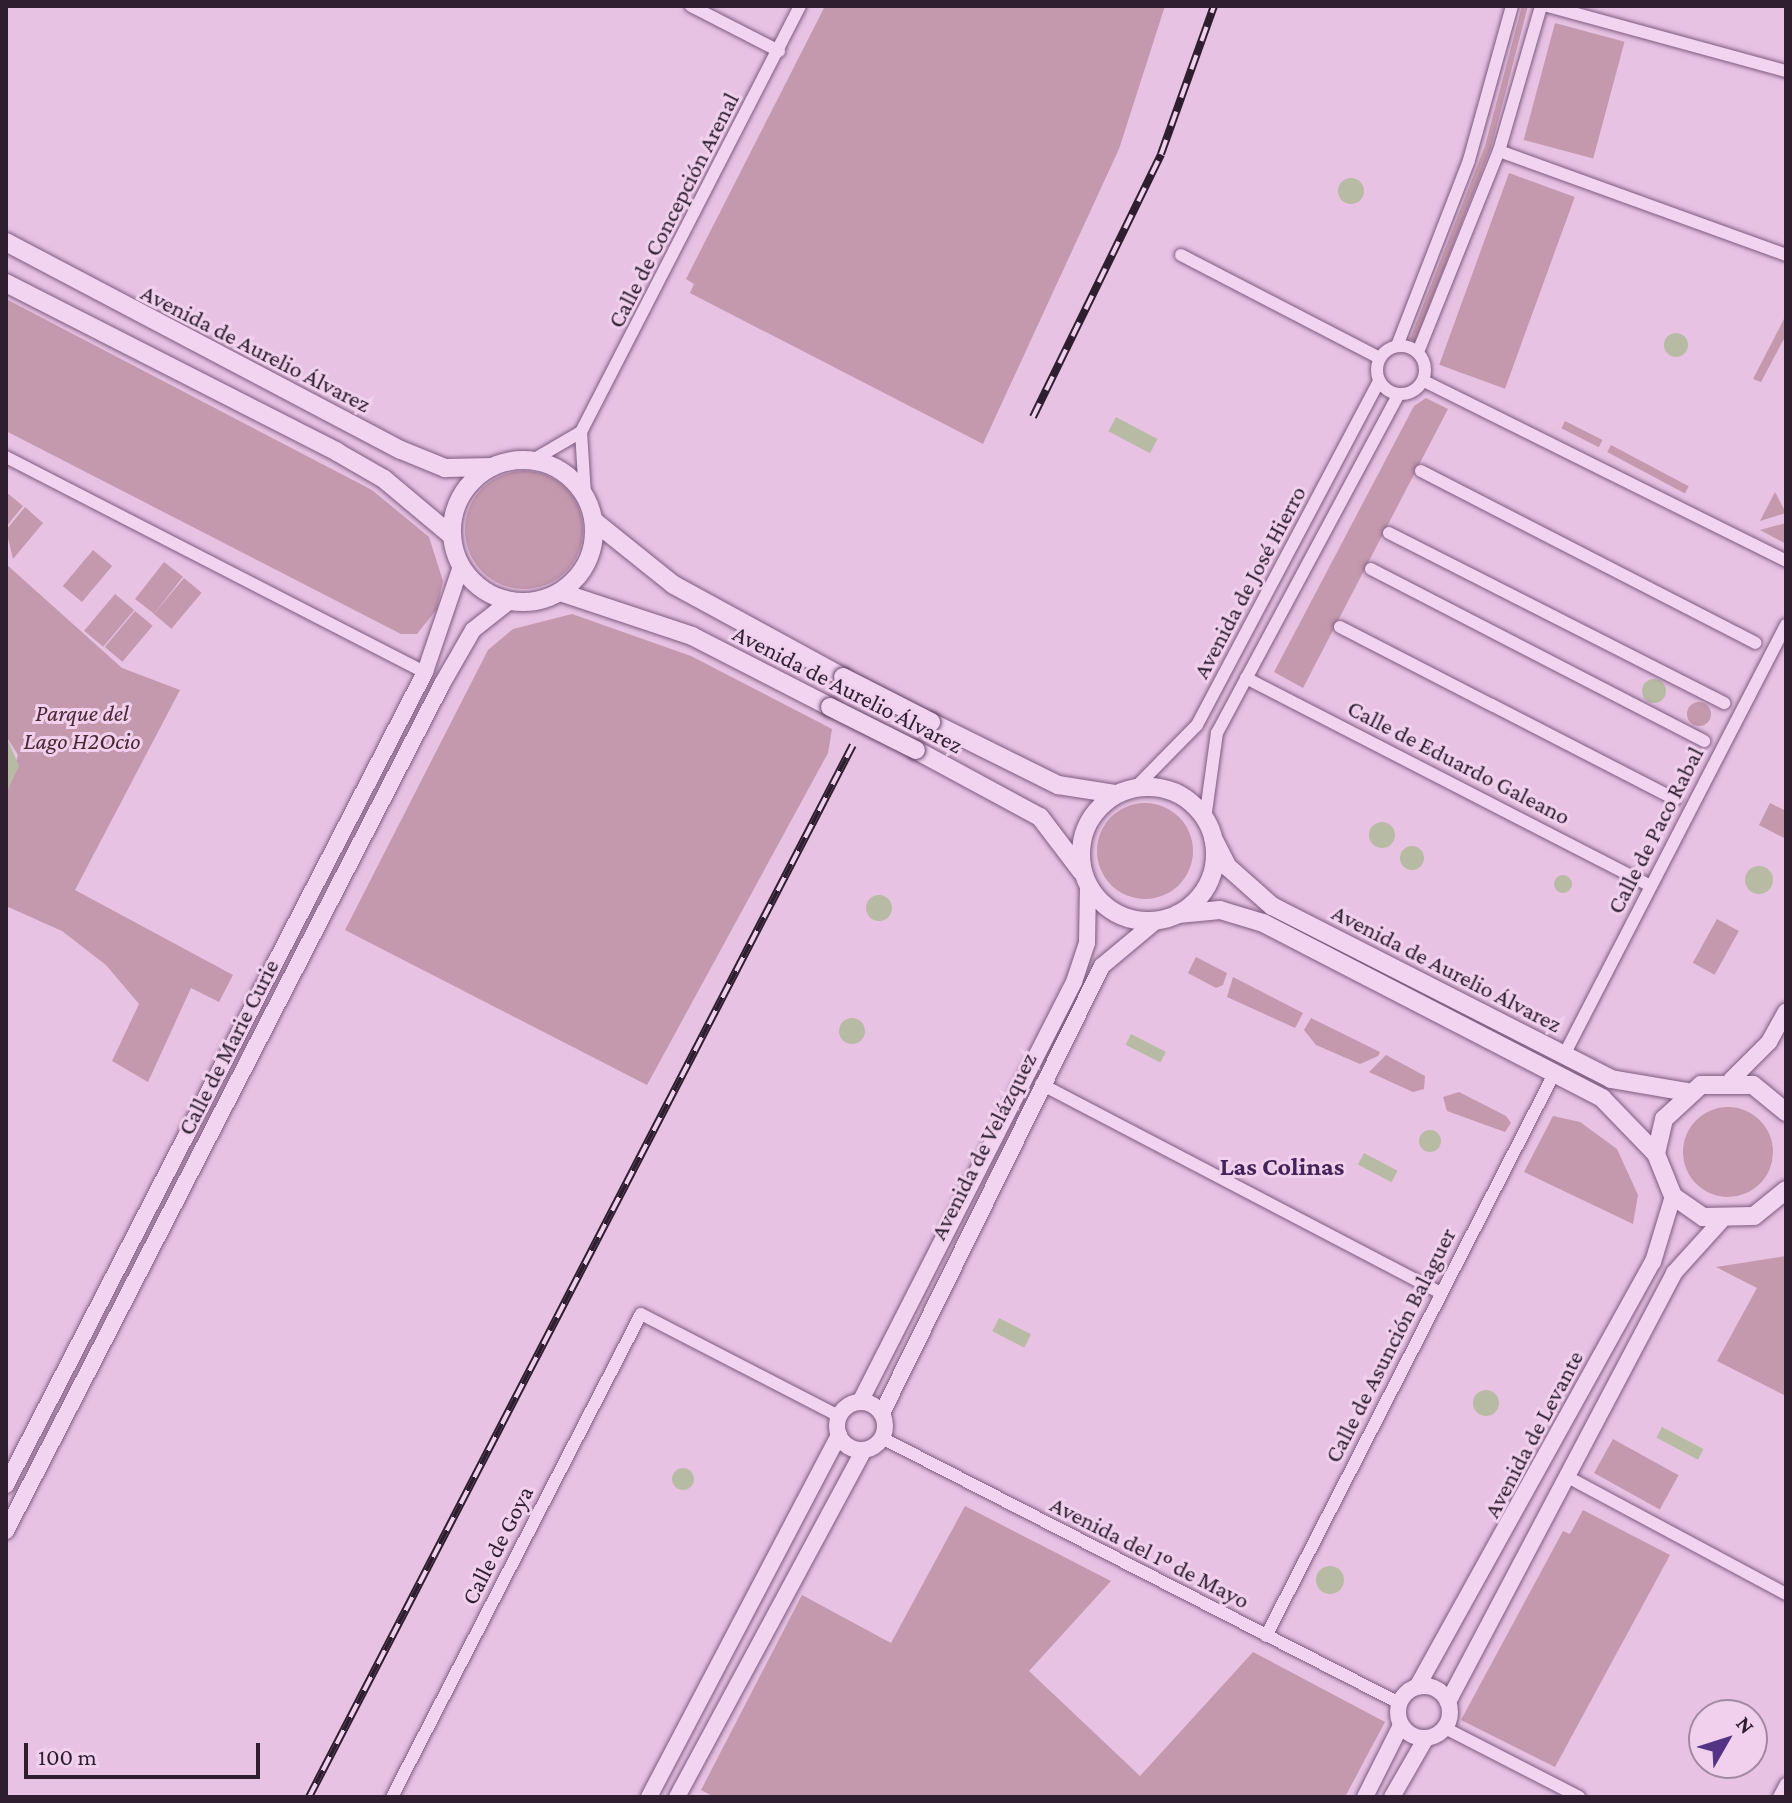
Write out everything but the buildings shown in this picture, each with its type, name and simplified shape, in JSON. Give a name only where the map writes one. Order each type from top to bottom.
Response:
[{"type":"main road","name":"Avenida de Aurelio Álvarez","points":[[6,242],[401,450],[445,468],[492,467]]},
{"type":"main road","points":[[6,283],[360,465],[452,536]]},
{"type":"main road","points":[[533,460],[555,467],[585,495],[594,521],[588,561],[560,592],[511,600],[485,590],[461,566],[452,536],[463,492],[492,467],[533,460]]},
{"type":"main road","name":"Avenida de Aurelio Álvarez","points":[[594,521],[674,585],[843,677],[1058,785],[1116,794]]},
{"type":"main road","name":"Avenida de Aurelio Álvarez","points":[[560,592],[692,636],[1040,817],[1086,881]]},
{"type":"main road","points":[[1135,788],[1182,796],[1205,819],[1213,838],[1209,882],[1178,914],[1156,921],[1117,914],[1086,881],[1085,829],[1116,794],[1135,788]]},
{"type":"main road","name":"Avenida de Aurelio Álvarez","points":[[1213,838],[1228,867],[1265,901],[1611,1079],[1688,1092]]},
{"type":"main road","name":"Avenida de Aurelio Álvarez","points":[[1178,914],[1220,910],[1263,923],[1619,1111],[1656,1154],[1673,1196]]},
{"type":"main road","points":[[1656,1154],[1664,1119],[1688,1092],[1731,1080],[1753,1085],[1786,1112]]},
{"type":"main road","points":[[1673,1196],[1721,1221],[1777,1208],[1786,1190]]},
{"type":"street","points":[[691,6],[779,51]]},
{"type":"street","name":"Calle de Concepción Arenal","points":[[581,432],[800,6]]},
{"type":"street","points":[[1380,358],[1397,346],[1472,151],[1512,6]]},
{"type":"street","points":[[1424,381],[1418,352],[1499,151],[1541,6]]},
{"type":"street","points":[[1548,6],[1786,71]]},
{"type":"street","points":[[1499,151],[1786,255]]},
{"type":"street","points":[[1181,255],[1380,358]]},
{"type":"street","points":[[1397,346],[1418,352]]},
{"type":"street","points":[[1380,358],[1379,381],[1398,395],[1424,381]]},
{"type":"street","name":"Avenida de José Hierro","points":[[1135,788],[1197,725],[1379,381]]},
{"type":"street","points":[[1424,381],[1786,561]]},
{"type":"street","name":"Avenida de José Hierro","points":[[1205,819],[1217,733],[1398,395]]},
{"type":"street","points":[[533,460],[581,432],[585,495]]},
{"type":"street","points":[[6,457],[425,672]]},
{"type":"street","points":[[1421,471],[1755,643]]},
{"type":"street","points":[[1389,533],[1724,703]]},
{"type":"street","name":"Calle de Marie Curie","points":[[6,1485],[425,672],[461,566]]},
{"type":"street","points":[[1371,569],[1704,741]]},
{"type":"street","name":"Calle de Marie Curie","points":[[6,1531],[442,684],[473,630],[511,600]]},
{"type":"street","name":"Calle de Paco Rabal","points":[[1564,1055],[1786,625]]},
{"type":"street","points":[[1340,627],[1675,799]]},
{"type":"street","name":"Calle de Eduardo Galeano","points":[[1246,678],[1651,886]]},
{"type":"street","name":"Avenida de Velázquez","points":[[860,1402],[1074,982],[1087,943],[1086,881]]},
{"type":"street","name":"Avenida de Velázquez","points":[[882,1413],[1041,1084],[1102,966],[1156,921]]},
{"type":"street","points":[[1731,1080],[1769,1042],[1786,1011]]},
{"type":"street","name":"Calle de Asunción Balaguer","points":[[1266,1636],[1554,1074]]},
{"type":"street","points":[[1041,1084],[1441,1293]]},
{"type":"street","name":"Avenida de Levante","points":[[1417,1687],[1653,1262],[1673,1196]]},
{"type":"street","name":"Avenida de Levante","points":[[1448,1702],[1674,1273],[1721,1221]]},
{"type":"street","name":"Calle de Goya","points":[[392,1797],[641,1314],[839,1416]]},
{"type":"street","points":[[649,1797],[839,1435],[839,1416],[860,1402],[882,1413],[882,1438],[864,1450],[677,1797]]},
{"type":"street","points":[[839,1435],[864,1450]]},
{"type":"street","name":"Avenida del 1º de Mayo","points":[[882,1438],[1399,1703]]},
{"type":"street","points":[[1566,1476],[1786,1594]]},
{"type":"street","points":[[1365,1797],[1401,1725],[1399,1703],[1417,1687],[1435,1689],[1448,1702],[1445,1728]]},
{"type":"street","points":[[1401,1725],[1426,1738]]},
{"type":"street","points":[[1392,1797],[1426,1738],[1445,1728]]},
{"type":"street","points":[[1445,1728],[1579,1797]]},
{"type":"street","points":[[1779,1797],[1786,1784]]},
{"type":"green space","points":[[825,6],[1165,6],[1119,149],[983,444],[690,293],[694,284],[686,279]]},
{"type":"green space","points":[[1522,6],[1528,6],[1491,148],[1415,342],[1410,339],[1485,146]]},
{"type":"green space","points":[[1555,23],[1625,42],[1593,159],[1524,140]]},
{"type":"green space","points":[[1509,173],[1575,197],[1505,389],[1439,365]]},
{"type":"green space","points":[[6,299],[372,490],[429,537],[443,581],[437,609],[417,634],[401,634],[6,431]]},
{"type":"green space","points":[[1786,315],[1786,335],[1761,382],[1753,379]]},
{"type":"green space","points":[[1426,398],[1448,409],[1303,688],[1274,672],[1414,406]]},
{"type":"green space","points":[[1565,421],[1602,440],[1599,447],[1561,428]]},
{"type":"green space","points":[[1611,445],[1689,486],[1685,493],[1607,452]]},
{"type":"green space","points":[[524,471],[547,475],[566,488],[579,507],[583,530],[579,553],[566,572],[547,585],[524,589],[501,585],[482,572],[469,553],[465,530],[469,507],[482,488],[501,475]]},
{"type":"green space","points":[[6,492],[23,506],[6,527]]},
{"type":"green space","points":[[1775,492],[1786,513],[1760,521]]},
{"type":"green space","points":[[25,507],[43,523],[13,559],[6,530]]},
{"type":"green space","points":[[1786,523],[1786,544],[1760,530]]},
{"type":"green space","points":[[93,550],[112,566],[82,602],[63,586]]},
{"type":"green space","points":[[164,562],[183,577],[154,614],[135,599]]},
{"type":"green space","name":"Parque del Lago H2Ocio","points":[[6,564],[122,668],[180,690],[75,890],[233,975],[219,1002],[191,988],[148,1082],[112,1061],[139,1004],[106,965],[62,931],[6,906],[6,794],[18,755],[6,736]]},
{"type":"green space","points":[[184,578],[202,593],[171,629],[154,614]]},
{"type":"green space","points":[[115,594],[134,610],[103,647],[84,631]]},
{"type":"green space","points":[[135,611],[153,626],[122,662],[105,647]]},
{"type":"green space","points":[[572,614],[691,656],[832,729],[828,753],[647,1085],[345,930],[488,650],[513,629]]},
{"type":"green space","points":[[1699,702],[1708,705],[1711,714],[1708,723],[1699,726],[1690,723],[1687,714],[1690,705]]},
{"type":"green space","points":[[1145,803],[1163,807],[1179,817],[1189,833],[1193,851],[1189,869],[1179,885],[1163,895],[1145,899],[1127,895],[1111,885],[1101,869],[1097,851],[1101,833],[1111,817],[1127,807]]},
{"type":"green space","points":[[1770,803],[1786,811],[1786,839],[1759,825]]},
{"type":"green space","points":[[1717,919],[1739,931],[1715,975],[1693,963]]},
{"type":"green space","points":[[1196,957],[1227,973],[1223,985],[1216,988],[1188,973]]},
{"type":"green space","points":[[1233,977],[1303,1013],[1295,1028],[1227,997]]},
{"type":"green space","points":[[1311,1018],[1380,1052],[1378,1056],[1360,1064],[1316,1045],[1304,1030]]},
{"type":"green space","points":[[1386,1055],[1425,1076],[1424,1089],[1413,1092],[1369,1072]]},
{"type":"green space","points":[[1459,1092],[1506,1116],[1511,1123],[1505,1132],[1447,1111],[1443,1097]]},
{"type":"green space","points":[[1728,1107],[1745,1111],[1760,1120],[1769,1135],[1773,1152],[1769,1169],[1760,1184],[1745,1193],[1728,1197],[1711,1193],[1696,1184],[1687,1169],[1683,1152],[1687,1135],[1696,1120],[1711,1111]]},
{"type":"green space","points":[[1553,1116],[1580,1122],[1617,1149],[1638,1195],[1633,1224],[1524,1172]]},
{"type":"green space","points":[[1786,1256],[1786,1396],[1717,1361],[1757,1288],[1716,1267]]},
{"type":"green space","points":[[1613,1439],[1679,1475],[1660,1509],[1594,1473]]},
{"type":"green space","points":[[965,1506],[1111,1581],[1029,1671],[1140,1776],[1253,1652],[1385,1722],[1345,1797],[714,1797],[701,1790],[802,1595],[891,1643]]},
{"type":"green space","points":[[1583,1510],[1670,1555],[1555,1767],[1461,1720],[1563,1531],[1570,1534]]},
{"type":"shaded area","points":[[1351,178],[1360,182],[1364,191],[1360,200],[1351,204],[1342,200],[1338,191],[1342,182]]},
{"type":"shaded area","points":[[1676,333],[1687,340],[1688,345],[1681,356],[1676,357],[1665,350],[1664,345],[1671,334]]},
{"type":"shaded area","points":[[1116,417],[1157,439],[1150,453],[1108,431]]},
{"type":"shaded area","points":[[1654,679],[1663,682],[1666,691],[1663,700],[1654,703],[1645,700],[1642,691],[1645,682]]},
{"type":"shaded area","points":[[6,736],[19,766],[6,794]]},
{"type":"shaded area","points":[[1382,822],[1391,826],[1395,835],[1391,844],[1382,848],[1373,844],[1369,835],[1373,826]]},
{"type":"shaded area","points":[[1412,846],[1421,849],[1424,858],[1421,867],[1412,870],[1403,867],[1400,858],[1403,849]]},
{"type":"shaded area","points":[[1759,866],[1769,870],[1773,880],[1769,890],[1759,894],[1749,890],[1745,880],[1749,870]]},
{"type":"shaded area","points":[[1563,875],[1572,884],[1563,893],[1554,884]]},
{"type":"shaded area","points":[[879,895],[888,899],[892,908],[888,917],[879,921],[870,917],[866,908],[870,899]]},
{"type":"shaded area","points":[[852,1018],[861,1022],[865,1031],[861,1040],[852,1044],[843,1040],[839,1031],[843,1022]]},
{"type":"shaded area","points":[[1131,1034],[1166,1052],[1160,1062],[1126,1045]]},
{"type":"shaded area","points":[[1430,1130],[1438,1133],[1441,1141],[1438,1149],[1430,1152],[1422,1149],[1419,1141],[1422,1133]]},
{"type":"shaded area","points":[[1364,1153],[1398,1171],[1391,1182],[1358,1164]]},
{"type":"shaded area","points":[[999,1318],[1031,1334],[1024,1348],[992,1331]]},
{"type":"shaded area","points":[[1486,1390],[1495,1394],[1499,1403],[1495,1412],[1486,1416],[1477,1412],[1473,1403],[1477,1394]]},
{"type":"shaded area","points":[[1662,1427],[1703,1449],[1698,1460],[1656,1438]]},
{"type":"shaded area","points":[[683,1468],[691,1471],[694,1479],[691,1487],[683,1490],[675,1487],[672,1479],[675,1471]]},
{"type":"shaded area","points":[[1330,1566],[1340,1570],[1344,1580],[1340,1590],[1330,1594],[1320,1590],[1316,1580],[1320,1570]]},
{"type":"railway","points":[[1033,417],[1161,154],[1214,6]]},
{"type":"railway","points":[[309,1797],[853,745]]},
{"type":"district","name":"Las Colinas","points":[[1282,1167]]}]
